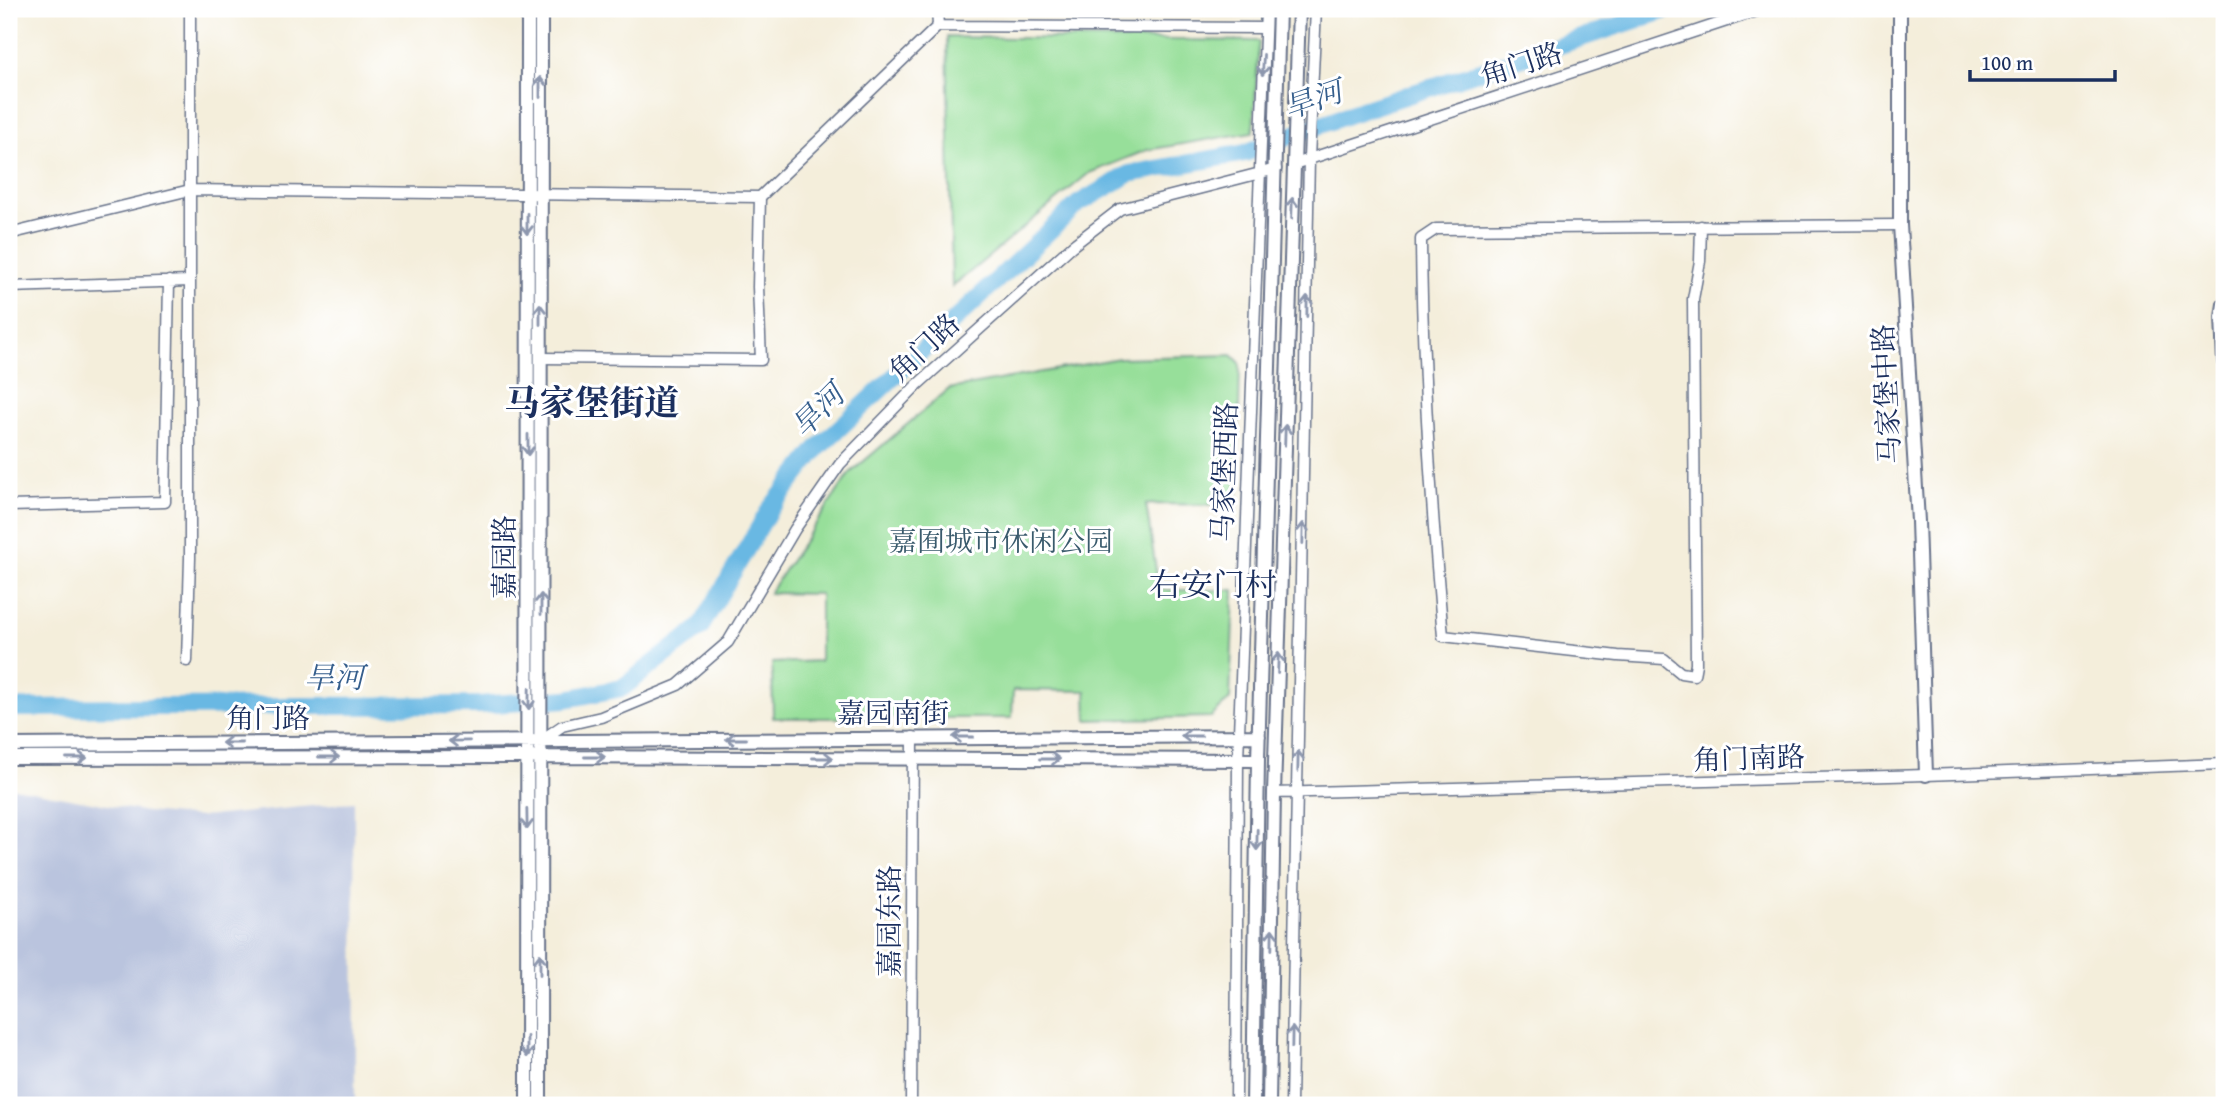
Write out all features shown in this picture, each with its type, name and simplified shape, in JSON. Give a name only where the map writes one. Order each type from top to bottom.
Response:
[{"type":"main road","name":"嘉园路","points":[[527,1105],[540,358],[528,9]]},
{"type":"main road","name":"嘉园路","points":[[535,672],[533,194],[541,9]]},
{"type":"main road","name":"马家堡西路","points":[[1253,1105],[1258,760],[1279,9]]},
{"type":"main road","points":[[1269,1105],[1274,793],[1299,9]]},
{"type":"main road","name":"马家堡中路","points":[[1900,9],[1900,225],[1918,522],[1926,775]]},
{"type":"main road","points":[[2224,304],[2224,362]]},
{"type":"main road","name":"嘉园南街","points":[[534,741],[1259,736]]},
{"type":"main road","name":"角门路","points":[[9,745],[534,741]]},
{"type":"main road","name":"嘉园路","points":[[533,757],[540,1105]]},
{"type":"main road","name":"嘉园南街","points":[[533,757],[1258,760]]},
{"type":"main road","name":"角门路","points":[[9,758],[533,757]]},
{"type":"street","points":[[187,661],[190,558],[190,9]]},
{"type":"street","points":[[937,9],[938,26]]},
{"type":"street","name":"马家堡西路","points":[[1236,1105],[1238,760],[1266,9]]},
{"type":"street","points":[[1291,1105],[1310,152],[1316,9]]},
{"type":"street","name":"角门路","points":[[1294,159],[1763,9]]},
{"type":"street","points":[[9,234],[190,190],[760,197],[938,26],[1265,28]]},
{"type":"street","name":"角门路","points":[[534,741],[562,726],[601,718],[678,685],[728,642],[795,528],[840,464],[916,386],[1072,246],[1120,209],[1258,172],[1276,164]]},
{"type":"street","points":[[540,358],[761,360],[758,287],[760,197]]},
{"type":"street","points":[[1701,226],[1700,261],[1693,299],[1694,675],[1681,673],[1664,659],[1443,636],[1422,344],[1421,239],[1436,229],[1701,226],[1900,225]]},
{"type":"street","points":[[9,506],[165,502],[169,281]]},
{"type":"street","points":[[9,287],[190,281]]},
{"type":"street","name":"嘉园东路","points":[[911,1105],[913,737]]},
{"type":"street","name":"角门南路","points":[[1274,793],[2224,764]]},
{"type":"shaded area","points":[[9,787],[146,812],[200,817],[354,802],[355,1105],[9,1105]]},
{"type":"green space","points":[[947,37],[1259,41],[1253,132],[1147,150],[1089,173],[952,287]]},
{"type":"green space","name":"嘉囿城市休闲公园","points":[[1232,355],[1240,363],[1237,505],[1146,504],[1159,590],[1234,590],[1230,699],[1211,717],[1087,720],[1086,691],[1013,690],[1012,718],[773,718],[772,663],[820,661],[820,594],[769,593],[850,473],[949,389],[1119,358]]},
{"type":"waterway","name":"旱河","points":[[9,708],[479,705],[566,699],[622,688],[700,628],[770,509],[817,449],[1078,204],[1129,174],[1245,153],[1347,115],[1669,9]]},
{"type":"district","name":"马家堡街道","points":[[592,403]]},
{"type":"district","name":"右安门村","points":[[1213,585]]}]
